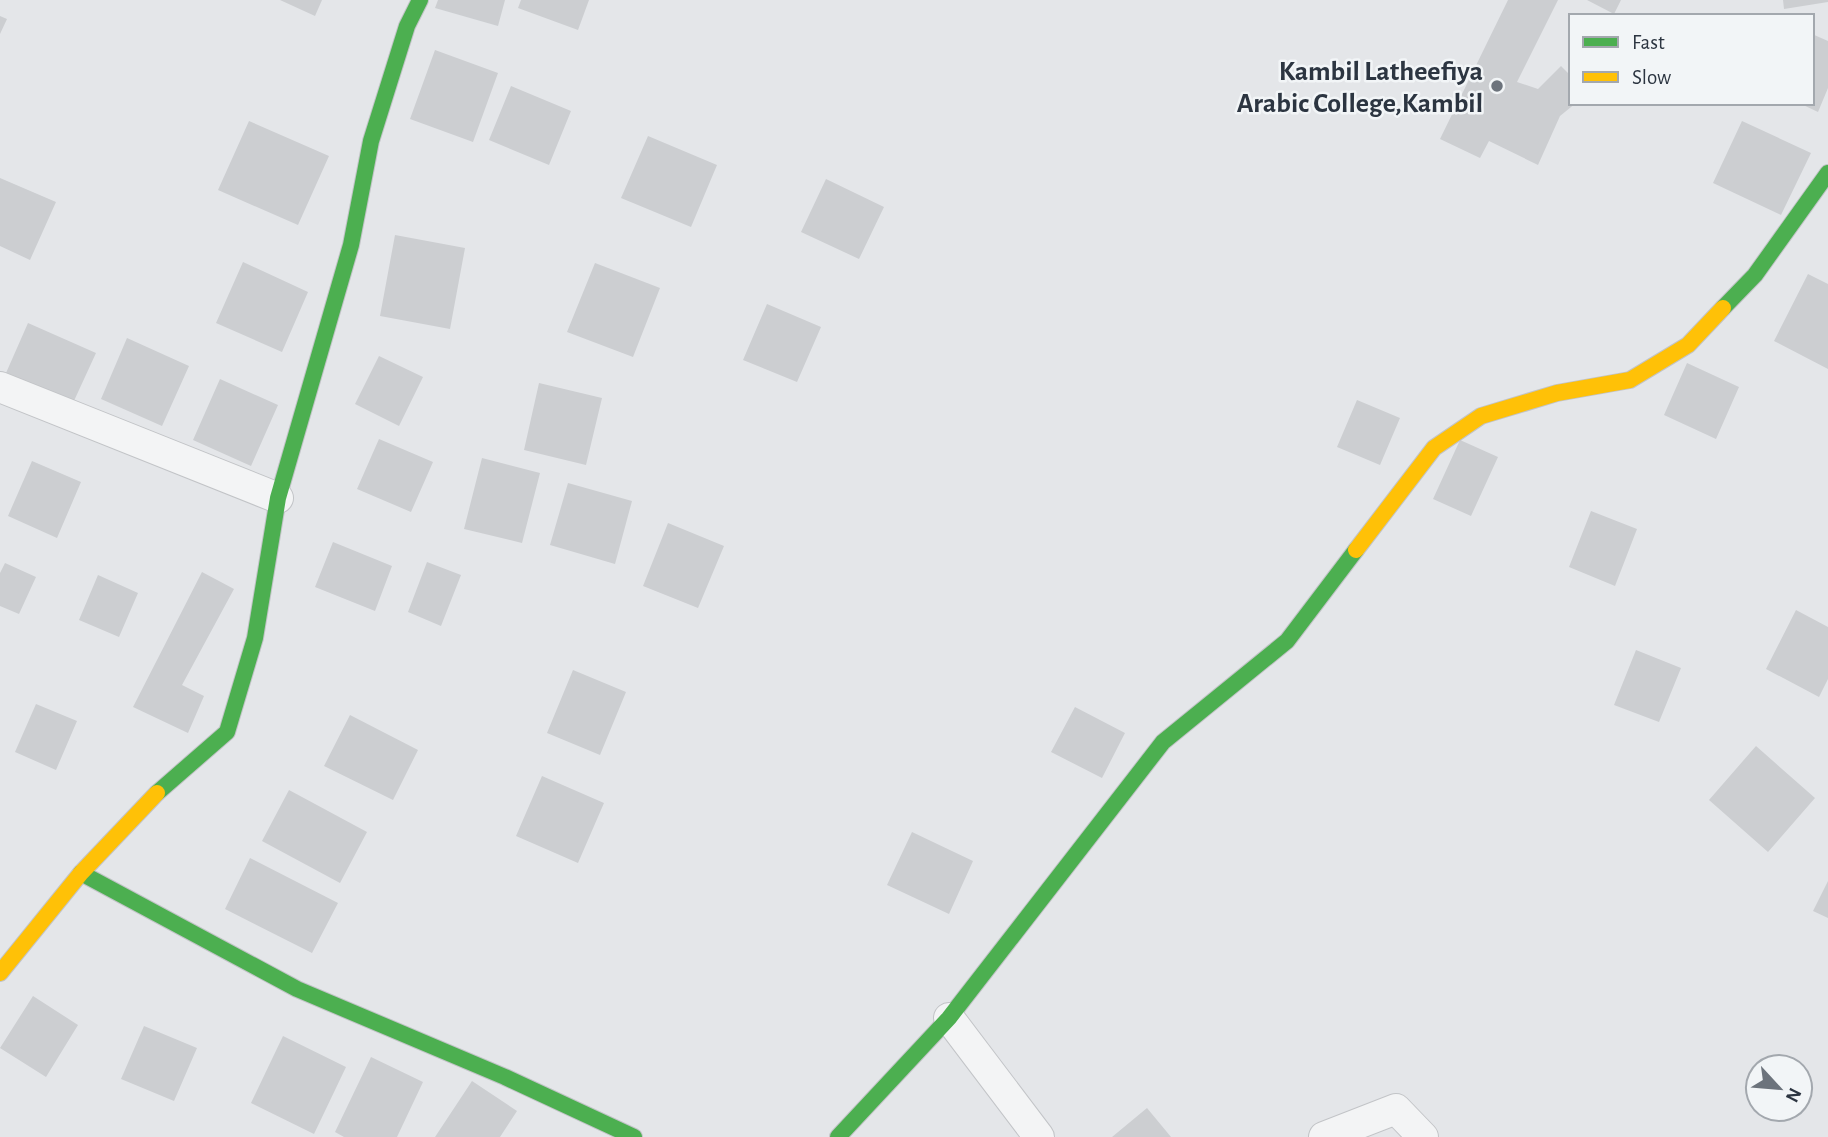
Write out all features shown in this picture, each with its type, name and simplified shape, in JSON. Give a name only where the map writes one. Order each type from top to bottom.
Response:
[{"type":"street","points":[[0,973],[81,873],[151,799],[227,732],[255,638],[278,498],[351,245],[371,141],[407,26],[419,0]]},
{"type":"street","points":[[838,1137],[949,1018],[1163,742],[1287,641],[1434,448],[1481,416],[1557,393],[1630,380],[1688,345],[1755,275],[1828,173]]},
{"type":"street","points":[[0,387],[278,498]]},
{"type":"street","points":[[81,873],[297,989],[505,1077],[634,1137]]},
{"type":"street","points":[[949,1018],[1039,1137]]},
{"type":"street","points":[[1324,1137],[1396,1109],[1423,1137]]},
{"type":"building","points":[[280,0],[322,0],[315,16]]},
{"type":"building","points":[[438,0],[505,0],[498,26],[435,8]]},
{"type":"building","points":[[521,0],[589,0],[578,30],[518,8]]},
{"type":"building","name":"Kambil Latheefiya Arabic College,Kambil","points":[[1508,0],[1558,0],[1517,82],[1538,89],[1561,66],[1569,74],[1569,105],[1574,105],[1560,116],[1538,165],[1489,141],[1480,158],[1440,139]]},
{"type":"building","points":[[1587,0],[1621,0],[1614,14]]},
{"type":"building","points":[[1783,0],[1828,0],[1828,2],[1784,9]]},
{"type":"building","points":[[0,16],[7,19],[0,34]]},
{"type":"building","points":[[1814,35],[1828,41],[1828,88],[1818,112],[1803,105],[1814,105]]},
{"type":"building","points":[[435,50],[498,73],[473,142],[410,119]]},
{"type":"building","points":[[511,86],[571,111],[549,165],[489,140]]},
{"type":"building","points":[[249,121],[329,156],[298,225],[218,190]]},
{"type":"building","points":[[1742,121],[1811,153],[1781,215],[1713,183]]},
{"type":"building","points":[[648,136],[717,165],[691,227],[621,198]]},
{"type":"building","points":[[0,178],[56,202],[30,260],[0,246]]},
{"type":"building","points":[[826,179],[884,207],[859,259],[801,232]]},
{"type":"building","points":[[395,235],[465,248],[450,329],[380,316]]},
{"type":"building","points":[[243,262],[308,292],[282,352],[216,323]]},
{"type":"building","points":[[595,263],[660,288],[633,357],[567,332]]},
{"type":"building","points":[[1808,274],[1828,284],[1828,369],[1774,341]]},
{"type":"building","points":[[767,304],[821,327],[797,382],[743,360]]},
{"type":"building","points":[[28,323],[96,353],[73,403],[6,373]]},
{"type":"building","points":[[127,338],[189,366],[162,426],[101,399]]},
{"type":"building","points":[[379,356],[423,377],[399,426],[355,404]]},
{"type":"building","points":[[1687,363],[1739,387],[1716,439],[1664,415]]},
{"type":"building","points":[[220,379],[278,405],[251,466],[193,440]]},
{"type":"building","points":[[539,383],[602,398],[586,465],[524,450]]},
{"type":"building","points":[[1357,400],[1400,418],[1380,465],[1337,447]]},
{"type":"building","points":[[379,439],[433,462],[411,512],[357,489]]},
{"type":"building","points":[[1460,440],[1498,457],[1471,516],[1433,499]]},
{"type":"building","points":[[482,458],[540,473],[522,543],[464,529]]},
{"type":"building","points":[[32,461],[81,482],[57,538],[8,516]]},
{"type":"building","points":[[568,483],[632,501],[615,564],[550,545]]},
{"type":"building","points":[[1591,511],[1637,529],[1615,586],[1569,567]]},
{"type":"building","points":[[668,523],[724,546],[698,608],[643,586]]},
{"type":"building","points":[[333,542],[392,566],[375,611],[315,587]]},
{"type":"building","points":[[427,562],[461,575],[441,626],[408,612]]},
{"type":"building","points":[[5,563],[36,577],[19,614],[0,606],[0,573]]},
{"type":"building","points":[[202,572],[234,589],[182,685],[204,696],[188,733],[133,707]]},
{"type":"building","points":[[98,575],[138,593],[119,637],[79,620]]},
{"type":"building","points":[[1796,610],[1828,627],[1828,679],[1819,697],[1766,669]]},
{"type":"building","points":[[1636,650],[1681,668],[1659,722],[1614,705]]},
{"type":"building","points":[[573,670],[626,692],[600,755],[547,733]]},
{"type":"building","points":[[36,704],[77,721],[56,770],[15,752]]},
{"type":"building","points":[[1075,707],[1125,733],[1102,778],[1051,752]]},
{"type":"building","points":[[350,715],[418,750],[393,800],[324,766]]},
{"type":"building","points":[[1756,746],[1815,798],[1768,852],[1709,800]]},
{"type":"building","points":[[542,776],[604,803],[578,863],[516,836]]},
{"type":"building","points":[[289,790],[367,832],[340,883],[262,841]]},
{"type":"building","points":[[912,832],[973,861],[949,914],[887,885]]},
{"type":"building","points":[[250,858],[338,903],[312,953],[225,909]]},
{"type":"building","points":[[1828,881],[1828,918],[1813,911]]},
{"type":"building","points":[[33,996],[78,1025],[46,1077],[0,1048]]},
{"type":"building","points":[[144,1026],[197,1048],[174,1101],[121,1079]]},
{"type":"building","points":[[283,1036],[346,1067],[314,1134],[251,1103]]},
{"type":"building","points":[[371,1057],[423,1082],[397,1137],[344,1137],[335,1132]]},
{"type":"building","points":[[472,1081],[517,1111],[500,1137],[435,1137]]},
{"type":"building","points":[[1147,1108],[1171,1137],[1112,1137]]},
{"type":"traffic: fast","points":[[157,793],[227,732],[255,638],[278,498],[351,245],[371,141],[407,26],[420,0]]},
{"type":"traffic: fast","points":[[1723,308],[1755,275],[1828,173]]},
{"type":"traffic: fast","points":[[838,1137],[949,1018],[1163,742],[1287,641],[1356,550]]},
{"type":"traffic: fast","points":[[81,873],[297,989],[505,1077],[634,1137]]},
{"type":"traffic: slow","points":[[1356,550],[1434,448],[1481,416],[1557,393],[1630,380],[1688,345],[1723,308]]},
{"type":"traffic: slow","points":[[0,973],[81,873],[157,793]]},
{"type":"place","name":"Kambil Latheefiya Arabic College,Kambil","points":[[1497,86]]}]
